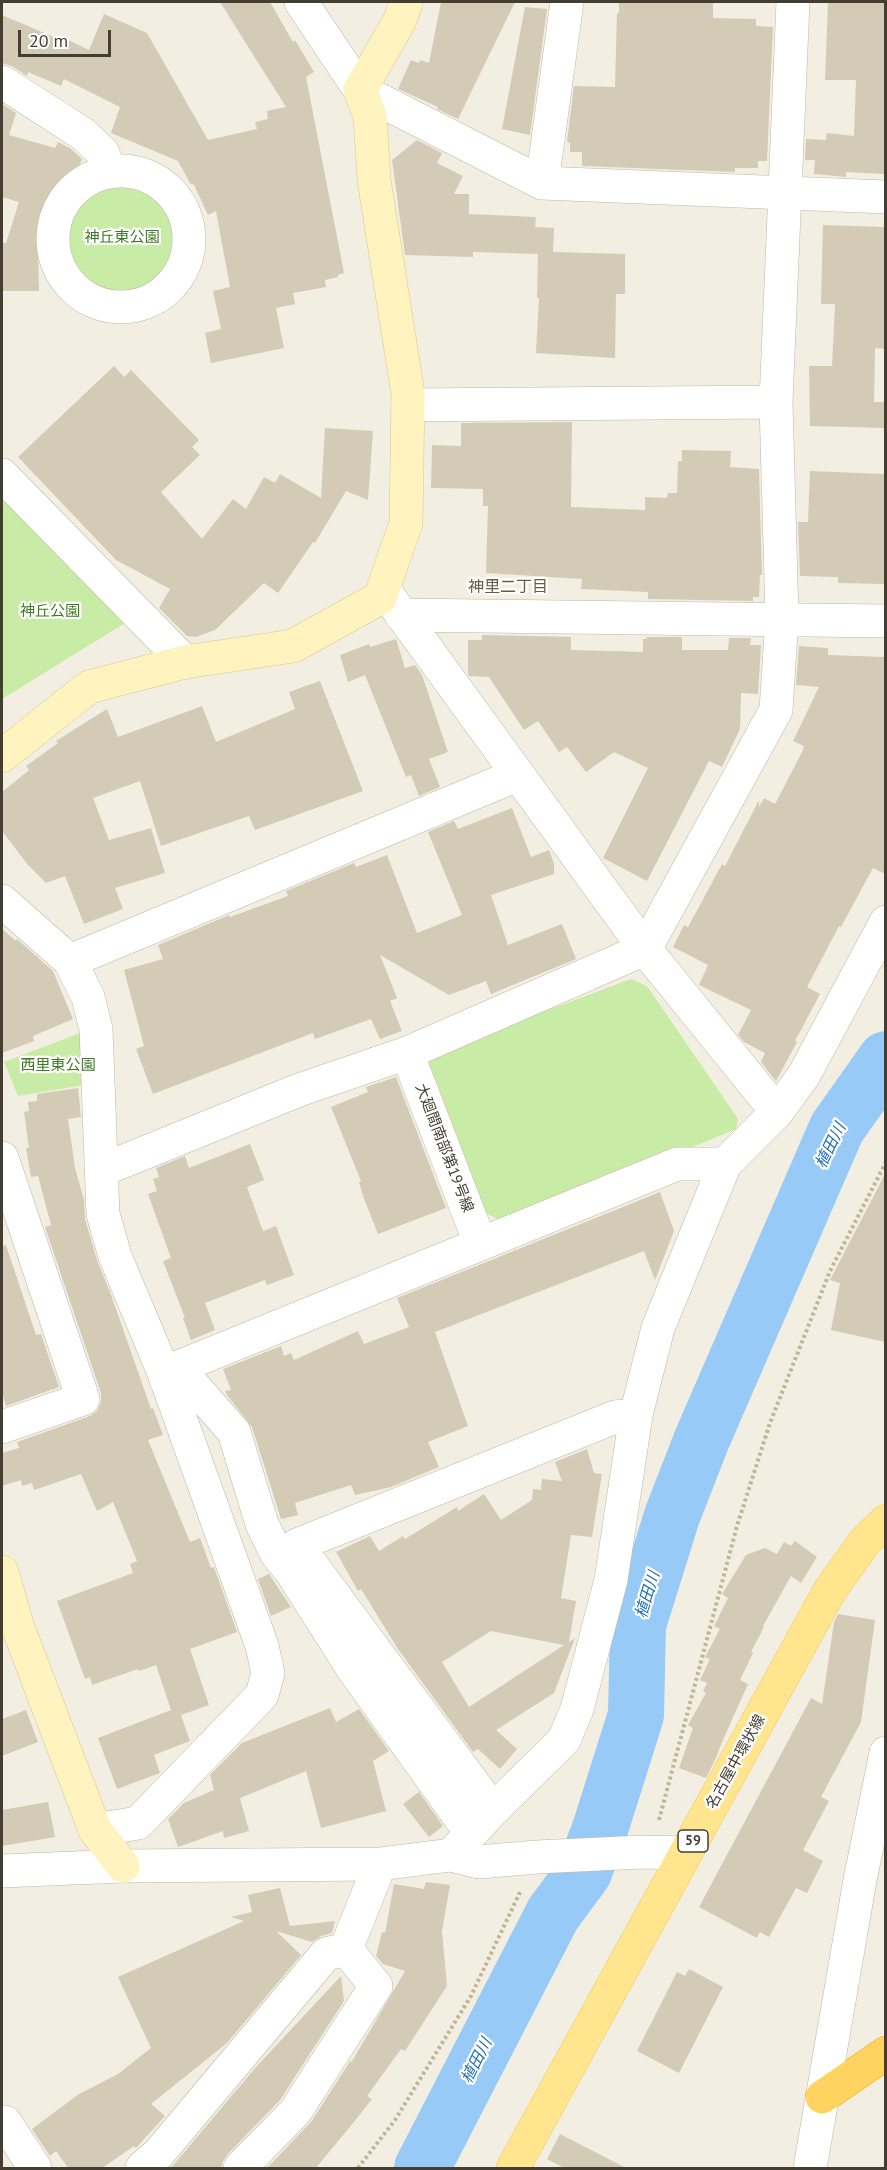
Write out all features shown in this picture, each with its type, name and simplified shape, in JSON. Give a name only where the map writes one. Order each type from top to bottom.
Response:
[{"type":"highway","points":[[822,2097],[885,2053]]},
{"type":"main road","name":"名古屋中環状線","points":[[513,2169],[830,1590],[879,1536]]},
{"type":"street","points":[[301,2],[360,90],[370,116],[374,180],[408,394],[406,523],[392,602],[645,949],[777,1112]]},
{"type":"street","points":[[360,90],[400,20],[406,2]]},
{"type":"street","points":[[542,183],[567,2]]},
{"type":"street","points":[[102,1170],[299,1090],[407,1053],[645,949],[776,710],[782,618],[776,402],[793,2]]},
{"type":"street","points":[[2,81],[83,134],[103,153],[108,171]]},
{"type":"street","points":[[360,90],[542,183],[885,197]]},
{"type":"street","points":[[108,171],[136,171],[170,189],[188,219],[190,249],[172,287],[139,307],[93,303],[71,287],[53,254],[56,214],[75,187],[108,171]]},
{"type":"street","points":[[408,405],[776,402]]},
{"type":"street","points":[[2,475],[185,662]]},
{"type":"street","points":[[2,756],[89,687],[185,662],[293,646],[380,598],[392,602],[885,621]]},
{"type":"street","points":[[70,961],[518,775]]},
{"type":"street","points":[[2,901],[70,961],[88,997],[96,1029],[103,1214],[115,1256],[165,1377],[262,1646],[268,1673],[262,1695],[138,1823],[94,1830]]},
{"type":"street","points":[[465,1859],[493,1810],[564,1740],[577,1709],[611,1580],[636,1415],[658,1328],[725,1164],[777,1112],[804,1076],[885,922]]},
{"type":"street","name":"大廻間南部第19号線","points":[[407,1053],[480,1243]]},
{"type":"street","points":[[2,1158],[83,1399],[2,1426]]},
{"type":"street","points":[[165,1377],[480,1243],[676,1164],[725,1164]]},
{"type":"street","points":[[165,1377],[185,1376],[234,1432],[262,1524],[276,1553],[292,1573],[352,1669],[461,1818]]},
{"type":"street","points":[[493,1810],[297,1545],[615,1417],[636,1415]]},
{"type":"street","points":[[2,1572],[9,1623],[94,1830],[123,1866]]},
{"type":"street","points":[[810,2169],[860,1880],[885,1753]]},
{"type":"street","points":[[2,1870],[380,1863],[646,1852],[686,1853]]},
{"type":"street","points":[[346,1949],[380,1863]]},
{"type":"street","points":[[142,2169],[159,2153],[327,1954],[346,1949]]},
{"type":"street","points":[[240,2169],[295,2112],[376,1986],[346,1949]]},
{"type":"street","points":[[2,2123],[5,2122],[35,2169]]},
{"type":"path","points":[[646,1852],[737,1527],[770,1423],[830,1271],[885,1162]]},
{"type":"path","points":[[358,2169],[395,2120],[471,1996],[537,1857]]},
{"type":"green space","name":"神丘東公園","points":[[122,184],[143,188],[160,200],[172,217],[176,238],[172,259],[160,276],[143,288],[122,292],[101,288],[84,276],[72,259],[68,238],[72,217],[84,200],[101,188]]},
{"type":"green space","name":"神丘公園","points":[[2,492],[125,623],[2,699]]},
{"type":"green space","points":[[631,979],[647,986],[738,1119],[736,1129],[507,1224],[476,1208],[422,1074],[431,1054]]},
{"type":"green space","name":"西里東公園","points":[[80,1033],[84,1085],[18,1096],[4,1062]]},
{"type":"building","points":[[220,2],[270,2],[293,42],[295,40],[314,72],[306,77],[344,273],[325,280],[326,287],[293,293],[295,304],[276,308],[284,348],[211,363],[205,333],[221,329],[213,291],[230,287],[216,211],[208,215],[194,185],[190,183],[178,161],[111,133],[120,107],[64,79],[61,86],[28,72],[27,76],[12,66],[2,63],[2,15],[63,41],[64,38],[89,50],[104,14],[147,33],[208,140],[257,129],[255,122],[268,119],[267,111],[286,107]]},
{"type":"building","points":[[441,2],[515,2],[458,119],[398,89],[411,60],[429,63]]},
{"type":"building","points":[[619,2],[713,2],[713,18],[756,19],[756,26],[773,27],[767,161],[758,161],[758,168],[735,168],[735,172],[582,166],[582,152],[570,152],[570,143],[567,142],[574,86],[615,87]]},
{"type":"building","points":[[828,2],[885,2],[885,174],[846,172],[846,177],[814,174],[815,160],[805,160],[806,139],[826,140],[827,133],[854,136],[856,80],[825,80]]},
{"type":"building","points":[[525,7],[547,9],[530,135],[502,129]]},
{"type":"building","points":[[2,104],[16,113],[9,135],[55,148],[58,142],[71,149],[82,159],[69,189],[58,185],[38,251],[39,291],[2,291],[2,243],[6,243],[19,202],[2,197]]},
{"type":"building","points":[[417,140],[442,153],[437,163],[463,176],[454,194],[469,194],[469,214],[536,217],[535,227],[554,228],[553,252],[625,254],[625,294],[616,294],[615,358],[536,353],[539,298],[537,298],[538,254],[473,252],[473,257],[405,255],[392,160]]},
{"type":"building","points":[[823,225],[885,227],[885,349],[875,348],[874,402],[885,402],[885,428],[810,426],[809,366],[832,366],[835,304],[821,304]]},
{"type":"building","points":[[114,366],[124,377],[131,370],[199,440],[192,447],[200,455],[161,492],[202,539],[233,499],[246,509],[264,477],[275,483],[280,474],[321,498],[325,428],[373,431],[368,500],[346,491],[315,543],[313,542],[278,593],[264,583],[215,630],[196,637],[187,636],[159,608],[170,589],[116,560],[18,457]]},
{"type":"building","points":[[572,422],[571,507],[645,510],[645,497],[667,498],[668,493],[677,493],[678,461],[682,461],[682,450],[731,451],[730,467],[759,469],[762,575],[760,575],[759,597],[753,597],[753,601],[648,599],[648,592],[581,589],[582,579],[486,573],[488,506],[483,506],[483,489],[431,488],[432,445],[461,446],[461,423]]},
{"type":"building","points":[[810,471],[885,474],[884,584],[838,583],[838,577],[800,576],[798,522],[808,522]]},
{"type":"building","points":[[482,635],[571,637],[571,650],[643,652],[643,639],[647,637],[682,637],[682,650],[728,650],[729,638],[751,638],[750,645],[761,645],[758,694],[741,693],[740,729],[722,767],[709,761],[647,881],[603,858],[648,768],[614,752],[586,772],[567,747],[559,752],[538,721],[524,730],[489,677],[469,676],[468,674],[468,640],[482,640]]},
{"type":"building","points":[[396,639],[405,668],[415,665],[422,675],[448,752],[429,759],[440,787],[419,796],[411,775],[406,777],[365,675],[348,682],[340,655],[369,644],[370,647]]},
{"type":"building","points":[[799,646],[828,648],[828,655],[885,657],[885,874],[873,868],[841,927],[839,926],[807,987],[820,994],[776,1081],[761,1062],[765,1053],[744,1042],[738,1035],[751,1010],[699,985],[708,965],[673,947],[684,925],[688,927],[722,864],[725,866],[759,800],[759,807],[764,798],[775,804],[802,752],[804,746],[793,741],[819,687],[796,685]]},
{"type":"building","points":[[320,681],[363,791],[255,830],[249,816],[161,846],[140,781],[93,798],[109,840],[151,828],[165,873],[115,888],[123,909],[84,924],[65,876],[46,883],[28,865],[2,831],[2,792],[29,770],[26,766],[58,743],[56,741],[107,709],[118,737],[202,706],[216,742],[295,709],[289,692]]},
{"type":"building","points":[[512,808],[531,857],[549,850],[554,864],[554,874],[491,895],[508,945],[562,924],[576,959],[491,994],[486,981],[449,995],[380,955],[397,998],[390,1001],[402,1031],[380,1039],[371,1019],[315,1039],[313,1033],[153,1094],[136,1049],[144,1046],[124,970],[163,959],[158,945],[229,915],[230,917],[288,896],[286,891],[354,863],[356,867],[387,855],[417,933],[462,915],[428,832],[454,821],[458,829]]},
{"type":"building","points":[[2,929],[16,941],[17,939],[53,971],[73,1019],[33,1036],[34,1041],[2,1053]]},
{"type":"building","points":[[396,1077],[446,1208],[378,1234],[363,1196],[359,1182],[361,1181],[331,1107],[368,1092],[366,1087]]},
{"type":"building","points":[[78,1088],[81,1117],[68,1119],[75,1168],[84,1200],[85,1219],[98,1263],[151,1409],[153,1408],[163,1435],[148,1440],[190,1542],[200,1538],[211,1568],[214,1567],[237,1632],[190,1649],[209,1705],[181,1715],[190,1741],[154,1755],[160,1773],[117,1789],[98,1738],[171,1710],[156,1665],[92,1685],[90,1677],[85,1679],[57,1601],[133,1573],[130,1564],[137,1561],[113,1502],[97,1511],[81,1474],[34,1490],[32,1483],[22,1486],[21,1480],[2,1486],[2,1453],[19,1448],[17,1442],[90,1416],[97,1411],[101,1402],[101,1393],[45,1227],[51,1225],[38,1176],[31,1177],[26,1148],[29,1148],[24,1112],[29,1111],[28,1102],[37,1101],[37,1094]]},
{"type":"building","points":[[250,1144],[264,1180],[247,1187],[263,1231],[276,1226],[294,1275],[267,1285],[265,1280],[205,1303],[215,1330],[191,1340],[163,1261],[171,1258],[148,1194],[157,1191],[153,1179],[159,1177],[156,1168],[185,1156],[189,1168]]},
{"type":"building","points":[[885,1174],[885,1342],[831,1330],[840,1283],[830,1280]]},
{"type":"building","points":[[660,1192],[674,1231],[655,1280],[644,1251],[435,1332],[468,1426],[428,1442],[439,1467],[391,1487],[355,1495],[351,1485],[295,1503],[298,1515],[281,1519],[252,1427],[225,1391],[231,1390],[223,1369],[281,1346],[284,1356],[291,1353],[294,1360],[358,1331],[364,1344],[409,1327],[397,1298]]},
{"type":"building","points":[[6,1245],[36,1335],[41,1334],[59,1387],[6,1406],[2,1392],[2,1246]]},
{"type":"building","points":[[587,1449],[594,1473],[602,1474],[592,1537],[571,1535],[561,1598],[576,1601],[569,1642],[575,1638],[554,1693],[496,1730],[517,1749],[500,1769],[478,1749],[473,1752],[398,1649],[361,1589],[358,1591],[336,1552],[370,1536],[379,1551],[403,1536],[405,1539],[457,1507],[458,1511],[484,1494],[501,1520],[532,1500],[533,1489],[541,1490],[542,1479],[562,1481],[555,1462]],"holes":[[[491,1631],[564,1645],[469,1707],[442,1662]]]},
{"type":"building","points":[[795,1541],[817,1557],[801,1583],[791,1576],[763,1626],[740,1680],[748,1684],[706,1778],[679,1768],[693,1728],[688,1725],[706,1693],[703,1691],[707,1683],[700,1680],[710,1659],[705,1657],[720,1629],[714,1626],[728,1598],[722,1594],[746,1555],[765,1548],[777,1554],[784,1542],[791,1546]]},
{"type":"building","points":[[269,1574],[291,1607],[271,1616],[258,1579]]},
{"type":"building","points":[[838,1614],[875,1620],[861,1722],[821,1797],[829,1801],[803,1850],[823,1861],[807,1893],[796,1888],[769,1937],[760,1932],[757,1938],[699,1907],[811,1698],[822,1704],[834,1622]]},
{"type":"building","points":[[330,1708],[336,1722],[359,1709],[389,1751],[373,1761],[386,1811],[321,1828],[306,1771],[240,1798],[249,1831],[224,1838],[223,1831],[178,1847],[168,1819],[184,1803],[214,1790],[210,1775],[242,1743]]},
{"type":"building","points":[[26,1710],[38,1742],[2,1756],[2,1719]]},
{"type":"building","points":[[419,1792],[443,1826],[429,1837],[403,1804]]},
{"type":"building","points":[[48,1802],[55,1837],[2,1846],[2,1810]]},
{"type":"building","points":[[426,1882],[450,1885],[442,1931],[447,1986],[405,2051],[401,2049],[367,2096],[372,2099],[315,2169],[266,2169],[311,2122],[351,2060],[351,2063],[405,1971],[383,1964],[376,1956],[382,1932],[385,1933],[394,1884],[424,1889]]},
{"type":"building","points":[[280,1888],[290,1926],[335,1921],[332,1933],[312,1942],[276,1931],[301,1955],[227,2043],[151,2104],[165,2116],[136,2148],[134,2146],[101,2169],[69,2169],[56,2151],[50,2156],[32,2129],[79,2094],[118,2074],[151,2048],[118,1977],[244,1921],[231,1917],[252,1912],[248,1895]]},
{"type":"building","points":[[689,1969],[723,1987],[679,2073],[637,2051],[677,1972],[685,1976]]},
{"type":"building","points":[[341,1976],[344,2001],[280,2100],[227,2155],[222,2163],[222,2169],[170,2169],[256,2067]]},
{"type":"building","points":[[560,2134],[628,2169],[566,2169],[547,2159]]},
{"type":"waterway","name":"植田川","points":[[422,2168],[553,1914],[584,1872],[636,1715],[638,1625],[672,1516],[702,1439],[837,1128],[886,1059]]},
{"type":"district","name":"神里二丁目","points":[[508,587]]}]
